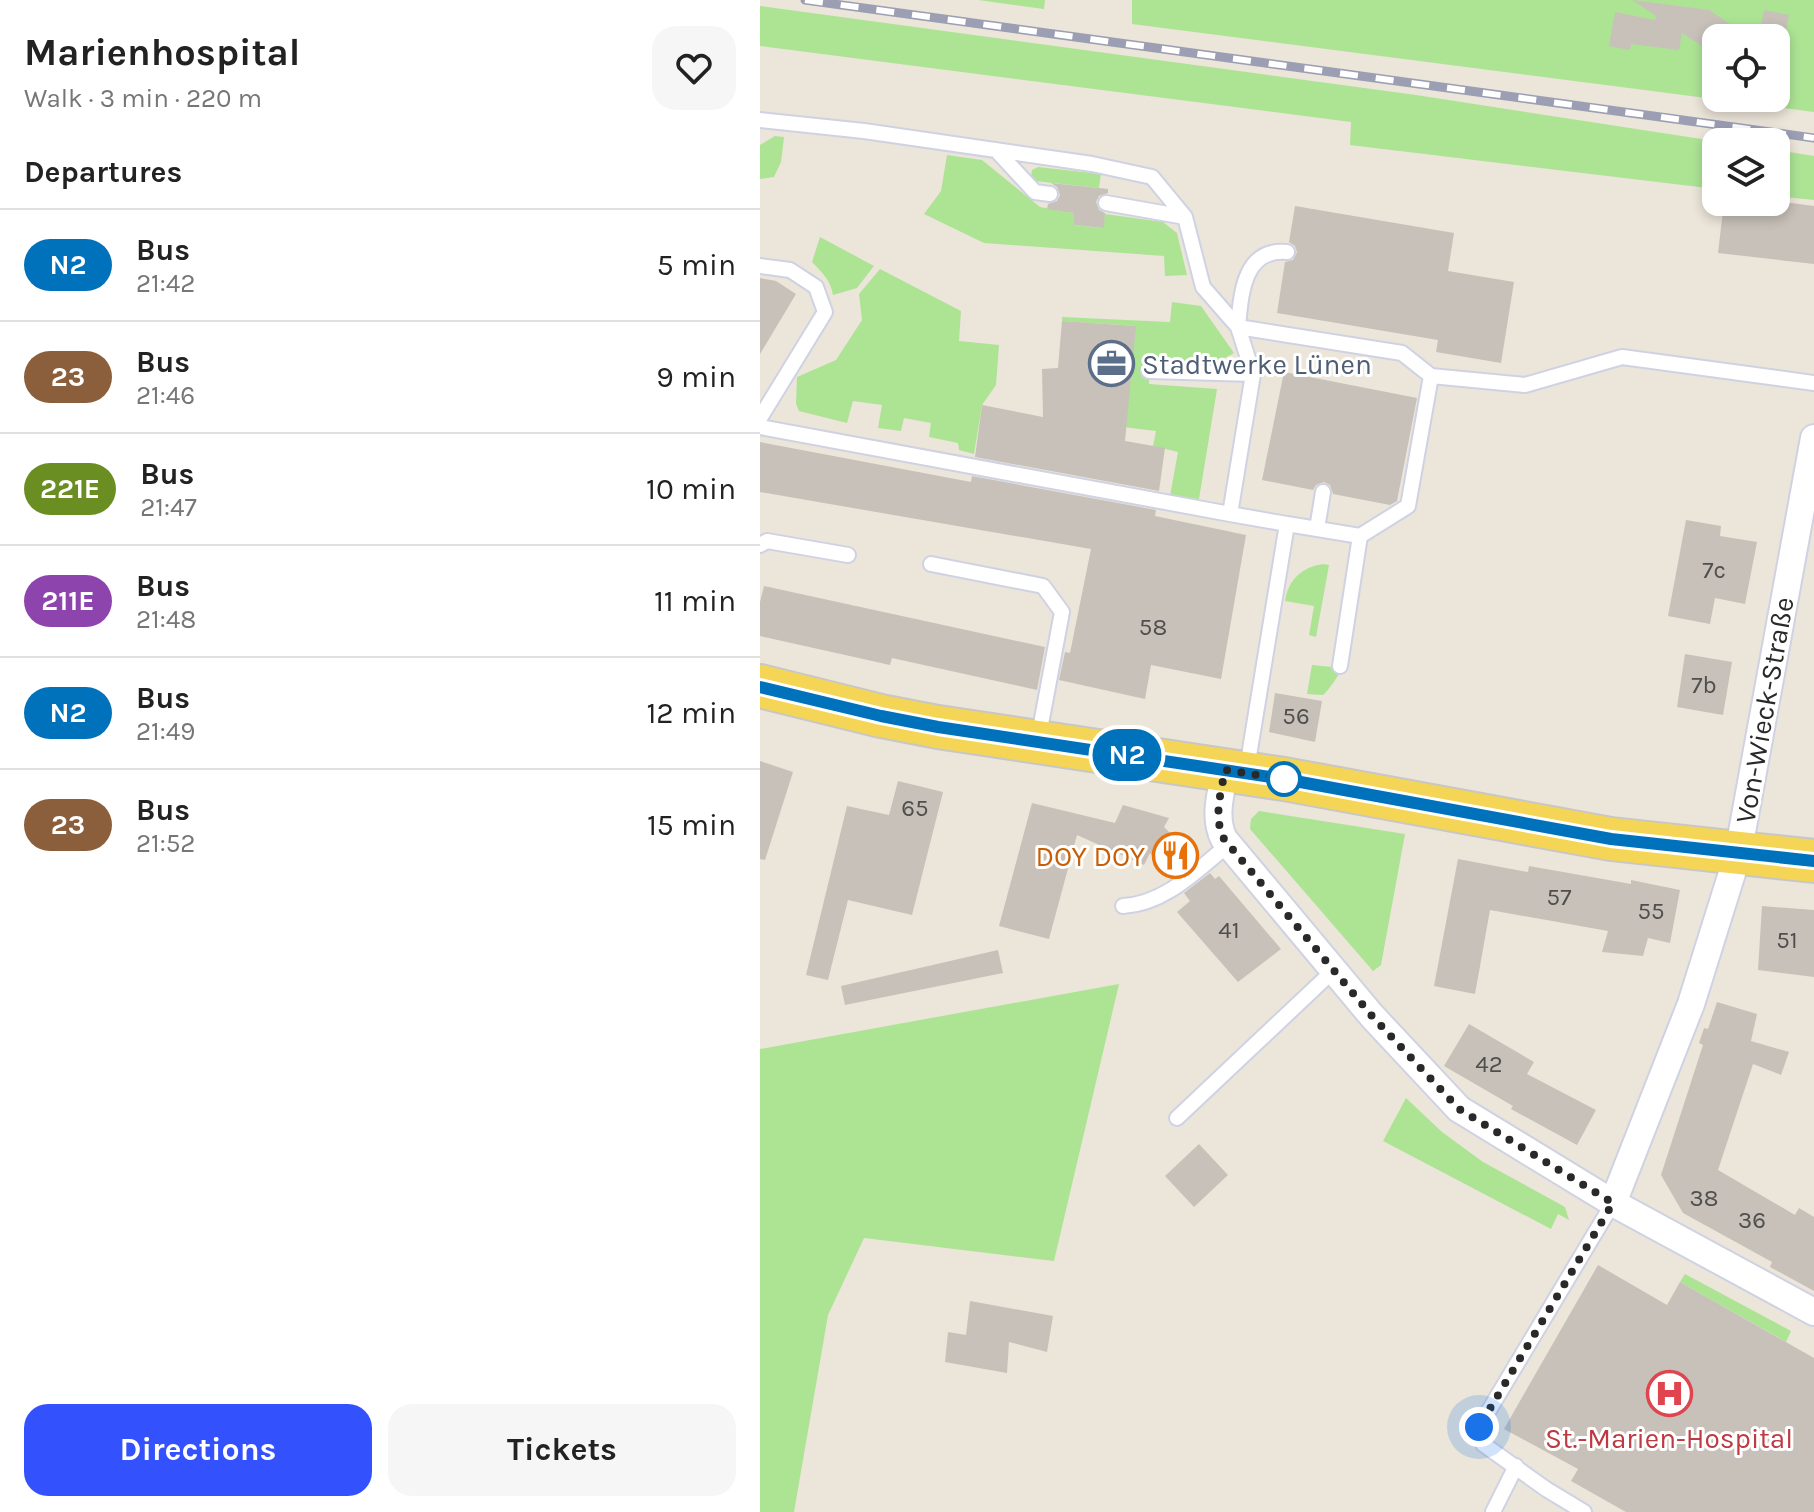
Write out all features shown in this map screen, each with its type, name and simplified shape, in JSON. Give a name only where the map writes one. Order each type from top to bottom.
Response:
[{"type":"main road","points":[[760,686],[881,716],[1235,771],[1611,839],[1814,861]]},
{"type":"street","name":"Von-Wieck-Straße","points":[[1613,1203],[1691,1004],[1738,854],[1814,438]]},
{"type":"street","points":[[1235,771],[1218,811],[1218,827],[1228,845],[1372,1016],[1459,1109],[1613,1203],[1814,1312]]},
{"type":"lane","points":[[760,120],[996,150],[1092,164],[1152,177],[1185,217],[1203,287],[1238,327],[1402,353],[1431,376],[1525,385],[1622,357],[1814,383]]},
{"type":"lane","points":[[996,150],[1035,192],[1050,194]]},
{"type":"lane","points":[[1106,203],[1185,217]]},
{"type":"lane","points":[[1230,514],[1253,374],[1238,327],[1241,288],[1251,266],[1266,254],[1287,252]]},
{"type":"lane","points":[[760,266],[790,270],[816,287],[825,312],[760,418]]},
{"type":"lane","points":[[1149,371],[1253,374]]},
{"type":"lane","points":[[760,427],[1360,536],[1408,506],[1431,376]]},
{"type":"lane","points":[[1317,529],[1323,492]]},
{"type":"lane","points":[[1235,771],[1287,524]]},
{"type":"lane","points":[[1340,666],[1360,536]]},
{"type":"lane","points":[[760,545],[767,541],[848,555]]},
{"type":"lane","points":[[931,564],[1043,586],[1062,612],[1037,742]]},
{"type":"lane","points":[[1123,906],[1137,905],[1177,887],[1228,845]]},
{"type":"lane","points":[[1177,1118],[1334,970]]},
{"type":"lane","points":[[1584,1512],[1483,1444],[1479,1427],[1613,1203]]},
{"type":"lane","points":[[1493,1512],[1516,1466]]},
{"type":"green space","points":[[978,0],[1045,0],[1044,9]]},
{"type":"green space","points":[[1132,0],[1814,0],[1814,112],[1790,109],[1790,24],[1702,24],[1702,98],[1132,24]]},
{"type":"green space","points":[[760,6],[1416,95],[1702,139],[1702,187],[1350,145],[1351,122],[760,46]]},
{"type":"green space","points":[[775,136],[784,137],[781,162],[774,177],[760,179],[760,145]]},
{"type":"green space","points":[[1790,152],[1814,156],[1814,200],[1790,197]]},
{"type":"green space","points":[[947,155],[982,160],[1040,207],[1074,213],[1074,225],[1103,228],[1105,214],[1163,222],[1177,233],[1187,275],[1165,276],[1164,256],[984,243],[924,214],[941,191]]},
{"type":"green space","points":[[1038,167],[1101,174],[1099,188],[1035,181],[1031,177],[1032,170]]},
{"type":"green space","points":[[820,237],[874,266],[857,288],[833,295],[823,273],[812,262]]},
{"type":"green space","points":[[880,269],[961,311],[959,341],[999,345],[996,385],[982,405],[974,454],[959,450],[958,443],[929,437],[931,423],[904,418],[901,431],[878,428],[882,405],[853,401],[847,423],[799,411],[796,404],[797,377],[836,360],[862,320],[859,294]]},
{"type":"green space","points":[[1172,302],[1201,306],[1234,353],[1223,359],[1223,364],[1150,362],[1149,384],[1217,389],[1199,499],[1170,496],[1178,452],[1153,446],[1156,431],[1082,422],[1136,326],[1062,321],[1062,317],[1170,322]]},
{"type":"green space","points":[[1323,564],[1329,565],[1316,637],[1309,635],[1314,606],[1285,601],[1289,587],[1297,576]]},
{"type":"green space","points":[[1312,665],[1342,668],[1323,695],[1307,694]]},
{"type":"green space","points":[[1259,811],[1405,834],[1381,965],[1373,971],[1250,829],[1251,819]]},
{"type":"green space","points":[[1119,984],[1054,1261],[864,1238],[828,1315],[794,1512],[760,1512],[760,1049]]},
{"type":"green space","points":[[1406,1098],[1442,1132],[1483,1162],[1565,1207],[1569,1220],[1558,1214],[1551,1229],[1383,1141]]},
{"type":"green space","points":[[1685,1274],[1791,1331],[1786,1342],[1680,1282]]},
{"type":"building","points":[[1632,0],[1709,10],[1730,24],[1702,24],[1702,46],[1682,33],[1679,50],[1631,44],[1630,50],[1609,46],[1615,12],[1655,20],[1656,16]]},
{"type":"building","points":[[1764,10],[1789,15],[1787,24],[1761,24]]},
{"type":"building","points":[[1051,183],[1108,189],[1108,193],[1099,196],[1096,202],[1099,210],[1105,213],[1104,228],[1074,225],[1074,213],[1047,209],[1048,204],[1057,201],[1060,195]]},
{"type":"building","points":[[1790,203],[1814,206],[1814,264],[1718,253],[1722,216],[1790,216]]},
{"type":"building","points":[[1295,206],[1454,233],[1448,271],[1514,282],[1501,363],[1436,352],[1438,340],[1277,313],[1285,262],[1293,260],[1297,252],[1289,242]]},
{"type":"building","points":[[760,278],[776,281],[796,294],[760,354]]},
{"type":"building","points":[[1062,321],[1136,326],[1125,441],[1165,448],[1159,491],[975,457],[982,405],[1043,417],[1042,369],[1058,368]]},
{"type":"building","points":[[1284,372],[1417,398],[1397,501],[1390,505],[1333,494],[1330,485],[1324,482],[1313,490],[1262,480]]},
{"type":"building","points":[[760,442],[971,482],[972,476],[1156,510],[1155,516],[1246,535],[1221,679],[1151,665],[1145,699],[1059,680],[1065,652],[1070,653],[1091,549],[760,492]]},
{"type":"building","points":[[1686,520],[1721,526],[1720,536],[1757,542],[1745,604],[1715,598],[1710,624],[1668,616]]},
{"type":"building","points":[[764,586],[1045,647],[1037,690],[892,658],[890,665],[760,636],[760,602]]},
{"type":"building","points":[[1685,654],[1732,662],[1723,715],[1677,707]]},
{"type":"building","points":[[1275,693],[1322,701],[1315,742],[1269,732]]},
{"type":"building","points":[[760,761],[793,772],[765,860],[760,859]]},
{"type":"building","points":[[898,781],[943,792],[912,915],[848,900],[828,980],[806,975],[847,806],[889,815]]},
{"type":"building","points":[[1032,803],[1115,823],[1123,805],[1169,818],[1164,827],[1196,859],[1171,878],[1150,853],[1144,865],[1077,835],[1049,939],[999,926]]},
{"type":"building","points":[[1458,859],[1528,872],[1529,866],[1680,890],[1670,943],[1648,938],[1643,956],[1602,952],[1608,931],[1490,910],[1475,994],[1434,986]]},
{"type":"building","points":[[1210,873],[1215,879],[1219,876],[1281,949],[1238,982],[1177,912],[1190,901],[1184,893]]},
{"type":"building","points":[[1762,906],[1814,910],[1814,977],[1758,970]]},
{"type":"building","points":[[998,950],[1003,973],[845,1005],[841,986]]},
{"type":"building","points":[[1717,1002],[1757,1014],[1751,1041],[1789,1052],[1781,1075],[1753,1064],[1718,1170],[1795,1215],[1799,1208],[1814,1217],[1814,1291],[1770,1267],[1772,1262],[1683,1213],[1661,1175],[1703,1045],[1699,1043],[1704,1028],[1708,1029]]},
{"type":"building","points":[[1469,1024],[1534,1062],[1527,1074],[1596,1110],[1577,1145],[1511,1109],[1513,1106],[1444,1066]]},
{"type":"building","points":[[1199,1144],[1228,1175],[1194,1207],[1165,1176]]},
{"type":"building","name":"St.-Marien-Hospital","points":[[1598,1265],[1667,1305],[1680,1282],[1814,1358],[1814,1512],[1626,1512],[1571,1481],[1578,1469],[1504,1429]]},
{"type":"building","points":[[970,1301],[1053,1316],[1047,1352],[1009,1342],[1007,1373],[945,1362],[948,1332],[966,1335]]},
{"type":"railway","points":[[805,0],[1814,138]]},
{"type":"bus line","name":"N2","points":[[760,687],[938,727],[1284,779],[1611,839],[1814,861]]},
{"type":"place","name":"Stadtwerke Lünen","points":[[1111,364]]},
{"type":"place","name":"DOY DOY","points":[[1176,856]]},
{"type":"place","name":"St.-Marien-Hospital","points":[[1669,1393]]},
{"type":"route","points":[[1284,779],[1225,770],[1218,811],[1218,827],[1224,839],[1372,1016],[1459,1109],[1613,1203],[1479,1427]]}]
